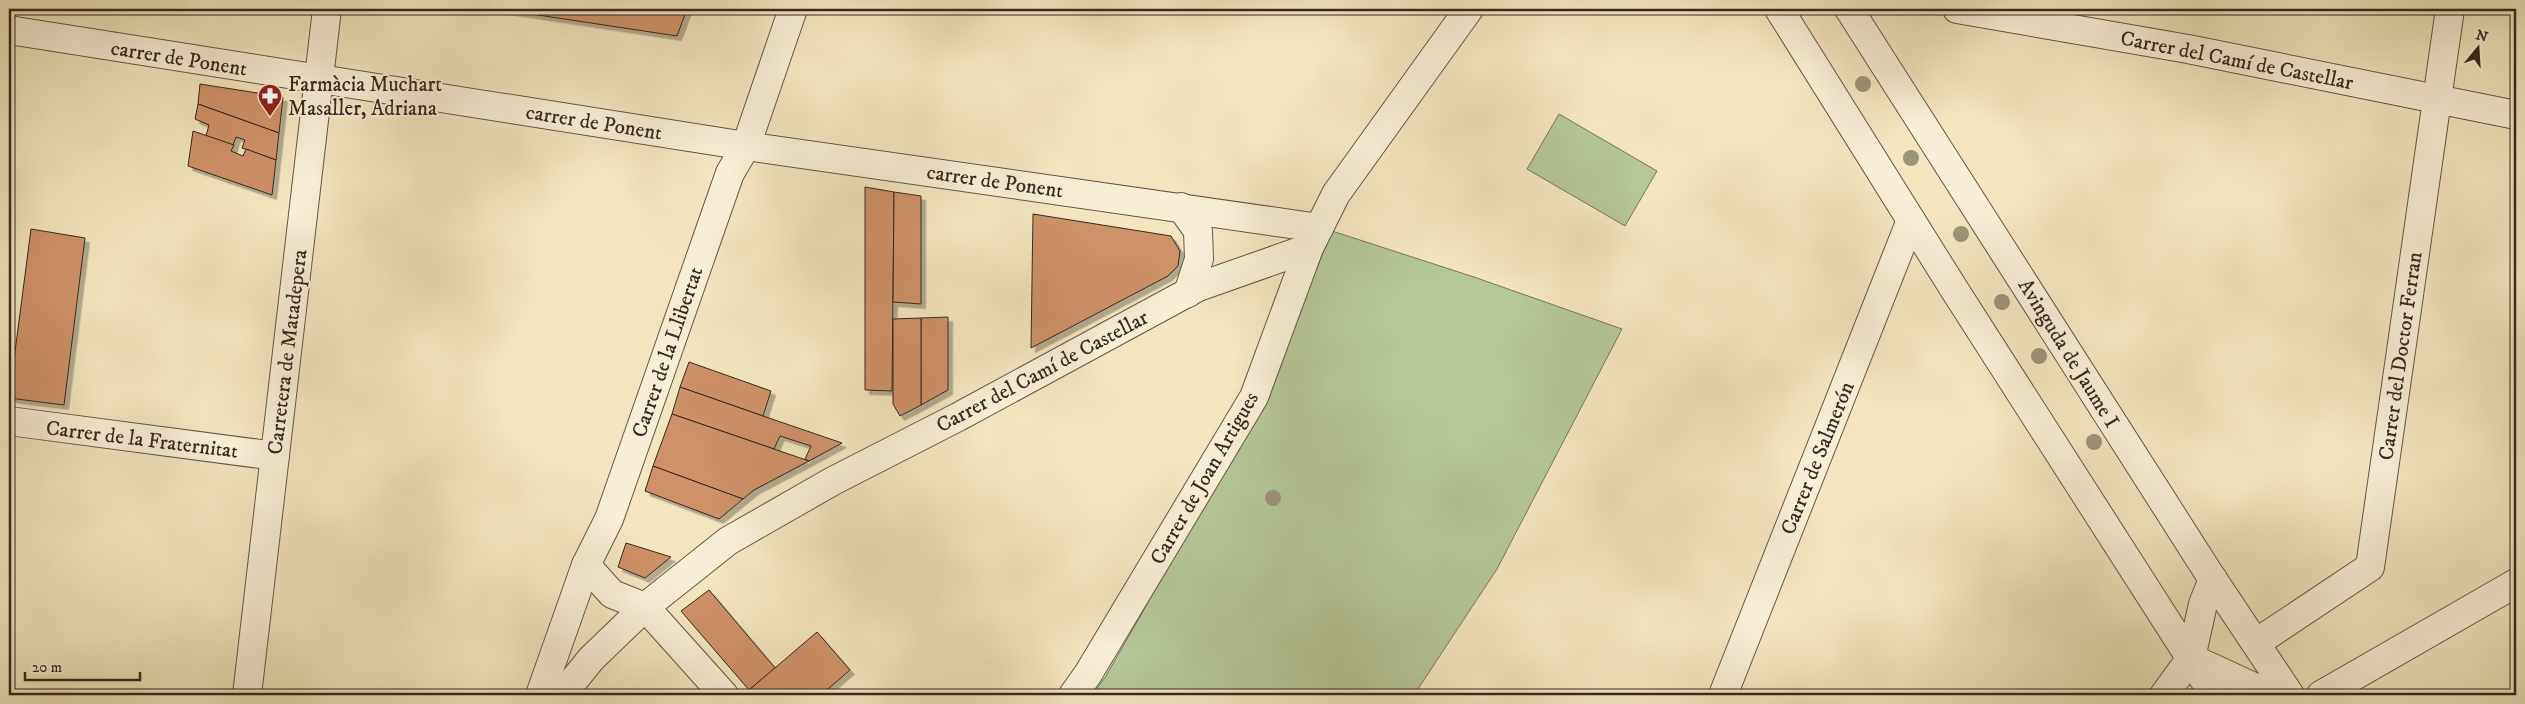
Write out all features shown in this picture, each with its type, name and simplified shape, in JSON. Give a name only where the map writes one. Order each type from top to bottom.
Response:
[{"type":"street","name":"Carretera de Matadepera","points":[[247,695],[327,9]]},
{"type":"street","name":"Carrer de la Llibertat","points":[[540,695],[586,566],[609,519],[730,173],[746,146],[793,9]]},
{"type":"street","points":[[1314,238],[1336,194],[1469,9]]},
{"type":"street","points":[[1779,9],[1911,220],[2214,695]]},
{"type":"street","name":"Avinguda de Jaume I","points":[[1849,9],[2213,579],[2290,695]]},
{"type":"street","name":"Carrer del Camí de Castellar","points":[[1957,9],[2188,49],[2516,115]]},
{"type":"street","name":"Carrer del Doctor Ferran","points":[[2256,643],[2370,567],[2450,9]]},
{"type":"street","name":"carrer de Ponent","points":[[9,30],[746,146],[1181,207],[1314,238]]},
{"type":"street","points":[[1181,207],[1198,231],[1199,259],[1188,293]]},
{"type":"street","name":"Carrer de Salmerón","points":[[1724,695],[1911,220]]},
{"type":"street","name":"Carrer del Camí de Castellar","points":[[562,695],[591,660],[645,607],[728,541],[833,481],[958,417],[1198,287],[1314,238]]},
{"type":"street","name":"Carrer de Joan Artigues","points":[[1073,695],[1088,674],[1254,397],[1314,238]]},
{"type":"street","name":"Carrer de la Fraternitat","points":[[9,421],[275,456]]},
{"type":"street","points":[[586,566],[612,594],[645,607],[724,695]]},
{"type":"street","points":[[2164,695],[2191,658],[2204,604],[2213,579]]},
{"type":"street","points":[[2321,695],[2516,582]]},
{"type":"street","points":[[2191,658],[2271,695]]},
{"type":"green space","points":[[1559,114],[1657,171],[1625,226],[1527,169]]},
{"type":"green space","points":[[1332,231],[1474,277],[1622,329],[1497,569],[1414,695],[1092,695],[1106,676],[1261,404]]},
{"type":"building","points":[[498,9],[687,9],[677,36]]},
{"type":"building","points":[[200,84],[283,97],[279,133],[198,104]]},
{"type":"building","points":[[198,104],[279,133],[276,160],[242,148],[245,140],[236,137],[233,145],[206,136],[209,125],[195,119]]},
{"type":"building","points":[[193,131],[234,145],[231,151],[243,156],[246,149],[276,160],[272,195],[188,166]]},
{"type":"building","points":[[865,187],[894,192],[892,391],[865,390]]},
{"type":"building","points":[[894,192],[921,196],[921,304],[893,302]]},
{"type":"building","points":[[1033,214],[1171,236],[1180,251],[1178,266],[1168,276],[1031,348]]},
{"type":"building","points":[[31,229],[85,238],[64,405],[9,398]]},
{"type":"building","points":[[948,317],[948,390],[921,405],[921,318]]},
{"type":"building","points":[[921,318],[921,405],[900,416],[893,404],[893,319]]},
{"type":"building","points":[[689,362],[771,391],[763,416],[680,387]]},
{"type":"building","points":[[9,369],[13,370],[9,398]]},
{"type":"building","points":[[680,387],[842,443],[809,461],[805,459],[811,446],[780,436],[774,449],[672,414]]},
{"type":"building","points":[[672,414],[809,461],[754,490],[743,499],[653,466]]},
{"type":"building","points":[[653,466],[743,499],[719,519],[645,491]]},
{"type":"building","points":[[626,543],[671,557],[645,578],[618,567]]},
{"type":"building","points":[[709,590],[775,668],[749,690],[681,611]]},
{"type":"building","points":[[817,632],[850,670],[821,695],[753,695],[749,690]]},
{"type":"place","name":"Farmàcia Muchart Masaller, Adriana","points":[[270,117]]}]
